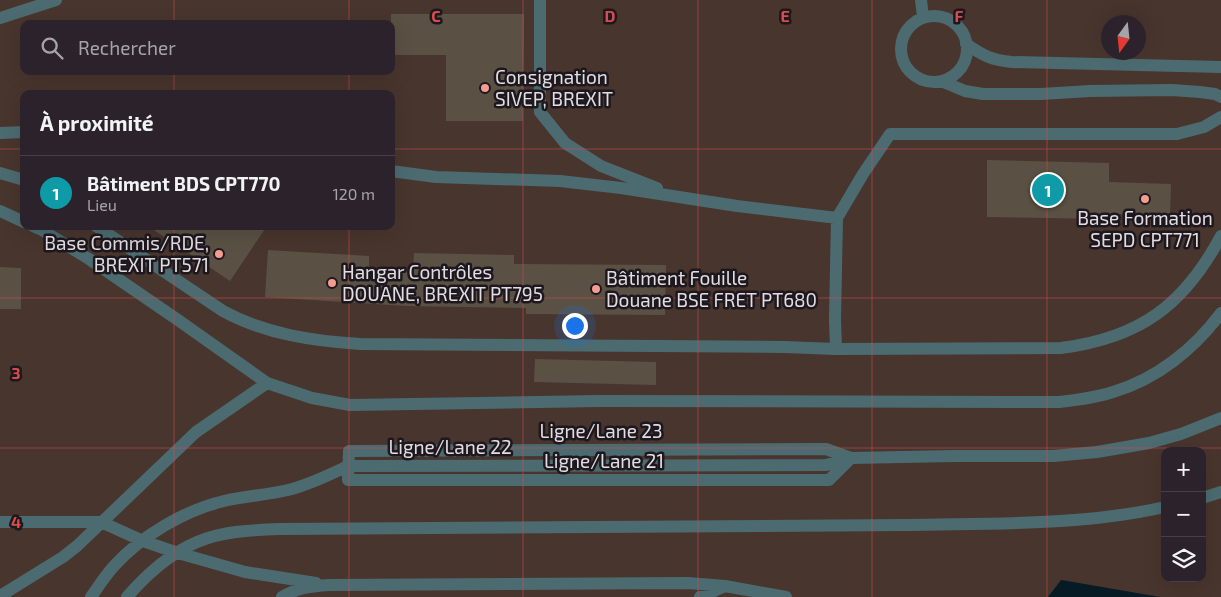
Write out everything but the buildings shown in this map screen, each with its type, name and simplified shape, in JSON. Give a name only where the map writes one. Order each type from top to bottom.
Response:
[{"type":"lane","points":[[0,18],[56,0]]},
{"type":"lane","points":[[540,0],[540,112],[565,143],[601,166],[652,187],[692,199]]},
{"type":"lane","points":[[921,0],[923,18]]},
{"type":"lane","points":[[930,16],[951,20],[961,30],[966,44],[966,58],[959,70],[954,75],[934,82],[920,79],[908,70],[900,50],[903,36],[911,24],[930,16]]},
{"type":"lane","points":[[966,44],[991,59],[1012,62],[1221,67]]},
{"type":"lane","points":[[941,81],[965,91],[983,94],[1179,90],[1215,94],[1221,97]]},
{"type":"lane","points":[[836,349],[837,218],[890,134],[1177,134],[1204,127],[1221,117]]},
{"type":"lane","points":[[0,133],[20,132]]},
{"type":"lane","points":[[395,172],[436,177],[560,181],[837,218]]},
{"type":"lane","points":[[0,173],[20,179]]},
{"type":"lane","points":[[0,211],[20,220]]},
{"type":"lane","points":[[42,230],[89,259],[267,384],[312,398],[350,405],[599,401],[1059,402],[1090,398],[1114,392],[1144,379],[1191,348],[1221,313]]},
{"type":"lane","points":[[102,230],[230,315],[252,324],[294,336],[360,344],[836,349],[1061,348],[1100,341],[1152,318],[1169,304],[1196,276],[1221,236]]},
{"type":"lane","points":[[0,596],[63,557],[196,432],[267,384]]},
{"type":"lane","points":[[851,458],[1053,456],[1097,452],[1149,443],[1193,430],[1221,418]]},
{"type":"lane","name":"Ligne/Lane 23","points":[[348,466],[349,451],[826,449],[851,458]]},
{"type":"lane","name":"Ligne/Lane 22","points":[[348,466],[826,465],[851,458]]},
{"type":"lane","name":"Ligne/Lane 21","points":[[348,466],[348,480],[829,480],[851,458]]},
{"type":"lane","points":[[91,597],[114,566],[143,540],[176,519],[222,501],[303,486],[348,466]]},
{"type":"lane","points":[[1206,497],[1221,492]]},
{"type":"lane","points":[[127,597],[161,565],[196,542],[216,536],[253,530],[976,523],[1089,519],[1161,508]]},
{"type":"lane","points":[[0,522],[101,522],[178,553],[245,572],[329,585]]},
{"type":"lane","points":[[282,597],[312,586],[329,585],[688,583],[725,586],[748,594],[786,597]]},
{"type":"lane","points":[[700,597],[725,586]]},
{"type":"shaded area","points":[[0,0],[1221,0],[1221,597],[1160,597],[1062,580],[1048,597],[0,597]]},
{"type":"water","points":[[1061,580],[1160,597],[1048,597]]},
{"type":"place","name":"Consignation SIVEP, BREXIT","points":[[485,88]]},
{"type":"place","name":"Bâtiment BDS CPT770","points":[[1048,190]]},
{"type":"place","name":"Base Formation SEPD CPT771","points":[[1145,199]]},
{"type":"place","name":"Base Commis/RDE, BREXIT PT571","points":[[219,254]]},
{"type":"place","name":"Hangar Contrôles DOUANE, BREXIT PT795","points":[[332,283]]},
{"type":"place","name":"Bâtiment Fouille Douane BSE FRET PT680","points":[[596,289]]}]
